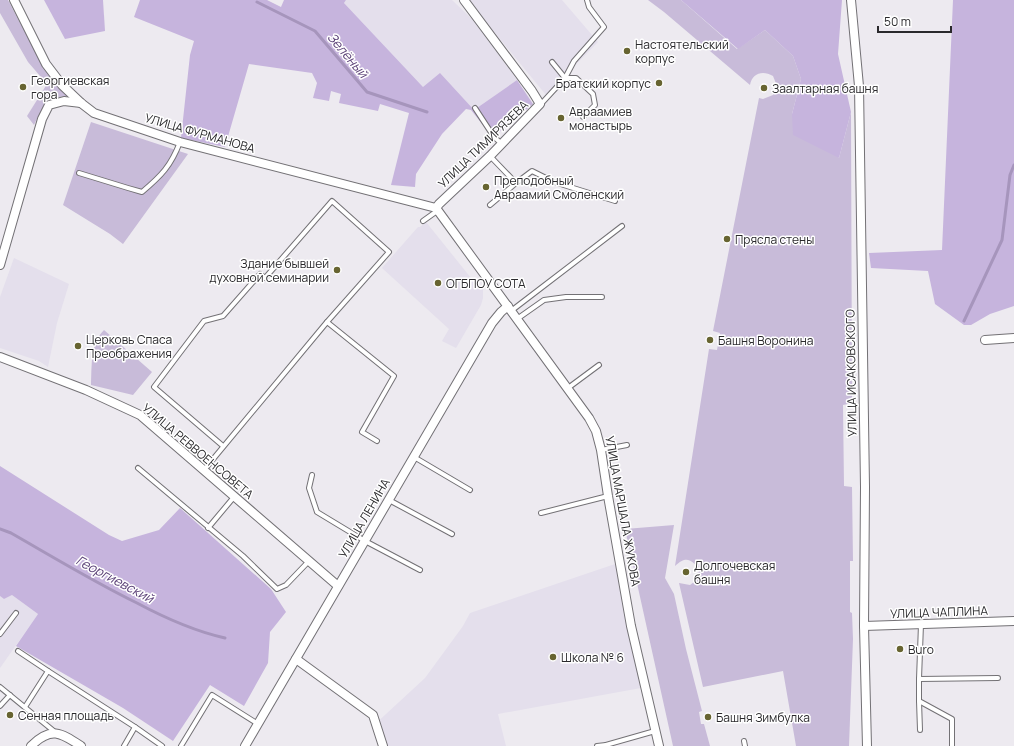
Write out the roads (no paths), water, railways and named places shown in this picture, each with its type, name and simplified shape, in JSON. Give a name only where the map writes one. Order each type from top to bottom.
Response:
[{"type":"street","name":"УЛИЦА ФУРМАНОВА","points":[[14,0],[46,64],[62,85],[81,103],[94,112],[180,142],[437,209]]},
{"type":"street","name":"УЛИЦА ТИМИРЯЗЕВА","points":[[437,209],[439,204],[490,156],[540,104],[532,91],[464,0]]},
{"type":"street","name":"УЛИЦА ИСАКОВСКОГО","points":[[852,0],[859,86],[865,487],[864,626],[867,746]]},
{"type":"street","points":[[0,265],[42,119],[49,105],[64,101],[81,103]]},
{"type":"street","name":"УЛИЦА МАРШАЛА ЖУКОВА","points":[[437,209],[567,388],[592,424],[598,437],[631,626],[659,746]]},
{"type":"street","name":"УЛИЦА ЛЕНИНА","points":[[245,746],[492,323],[501,312],[510,309]]},
{"type":"street","points":[[985,340],[1014,338]]},
{"type":"street","name":"УЛИЦА РЕВВОЕНСОВЕТА","points":[[0,357],[86,390],[140,415],[338,586]]},
{"type":"street","name":"УЛИЦА ЧАПЛИНА","points":[[864,626],[1014,621]]},
{"type":"street","points":[[296,659],[373,715],[383,746]]},
{"type":"street","points":[[31,746],[49,734],[61,735],[81,746]]},
{"type":"lane","points":[[540,104],[565,78],[574,61],[604,27],[589,7],[587,0]]},
{"type":"lane","points":[[552,62],[565,78]]},
{"type":"lane","points":[[565,78],[576,78],[592,94],[595,105],[583,117]]},
{"type":"lane","points":[[475,108],[494,137],[502,144]]},
{"type":"lane","points":[[79,173],[142,192],[158,178],[174,159],[180,142]]},
{"type":"lane","points":[[490,156],[516,183]]},
{"type":"lane","points":[[490,205],[532,171],[554,182],[615,201]]},
{"type":"lane","points":[[204,470],[327,322],[389,252],[332,201],[265,278],[260,274],[223,316],[204,321],[154,387],[223,446]]},
{"type":"lane","points":[[423,221],[437,209]]},
{"type":"lane","points":[[510,309],[622,226]]},
{"type":"lane","points":[[517,318],[544,300],[566,297],[602,297]]},
{"type":"lane","points":[[327,322],[394,376],[362,432],[377,441]]},
{"type":"lane","points":[[567,388],[599,365]]},
{"type":"lane","points":[[601,450],[627,445]]},
{"type":"lane","points":[[414,456],[470,490]]},
{"type":"lane","points":[[138,468],[242,556],[277,589],[286,585],[309,561]]},
{"type":"lane","points":[[312,475],[309,488],[317,512],[364,541],[420,570]]},
{"type":"lane","points":[[208,528],[234,496]]},
{"type":"lane","points":[[541,513],[608,496]]},
{"type":"lane","points":[[389,500],[452,534]]},
{"type":"lane","points":[[0,634],[16,613]]},
{"type":"lane","points":[[920,730],[919,679],[921,624]]},
{"type":"lane","points":[[18,651],[162,746]]},
{"type":"lane","points":[[25,707],[48,671]]},
{"type":"lane","points":[[919,679],[998,678]]},
{"type":"lane","points":[[0,687],[61,735]]},
{"type":"lane","points":[[0,706],[10,695]]},
{"type":"lane","points":[[181,746],[212,695],[258,724]]},
{"type":"lane","points":[[919,701],[952,719],[952,746]]},
{"type":"lane","points":[[124,746],[135,727]]},
{"type":"lane","points":[[597,746],[606,745],[655,731]]},
{"type":"lane","points":[[744,741],[745,746]]},
{"type":"waterway","name":"Зелёный","points":[[257,2],[315,31],[367,92],[427,112]]},
{"type":"waterway","points":[[964,321],[1002,240],[1010,175],[1014,165]]},
{"type":"waterway","name":"Георгиевский","points":[[0,529],[11,533],[89,578],[158,614],[191,628],[225,638]]},
{"type":"place","name":"Настоятельский корпус","points":[[627,51]]},
{"type":"place","name":"Братский корпус","points":[[659,83]]},
{"type":"place","name":"Георгиевская гора","points":[[23,87]]},
{"type":"place","name":"Заалтарная башня","points":[[764,88]]},
{"type":"place","name":"Авраамиев монастырь","points":[[561,118]]},
{"type":"place","name":"Преподобный Авраамий Смоленский","points":[[486,187]]},
{"type":"place","name":"Прясла стены","points":[[727,239]]},
{"type":"place","name":"Здание бывшей духовной семинарии","points":[[337,270]]},
{"type":"place","name":"ОГБПОУ СОТА","points":[[438,283]]},
{"type":"place","name":"Башня Воронина","points":[[710,340]]},
{"type":"place","name":"Церковь Спаса Преображения","points":[[78,346]]},
{"type":"place","name":"Долгочевская башня","points":[[686,572]]},
{"type":"place","name":"Buro","points":[[900,649]]},
{"type":"place","name":"Школа № 6","points":[[553,657]]},
{"type":"place","name":"Сенная площадь","points":[[10,715]]},
{"type":"place","name":"Башня Зимбулка","points":[[708,717]]}]
